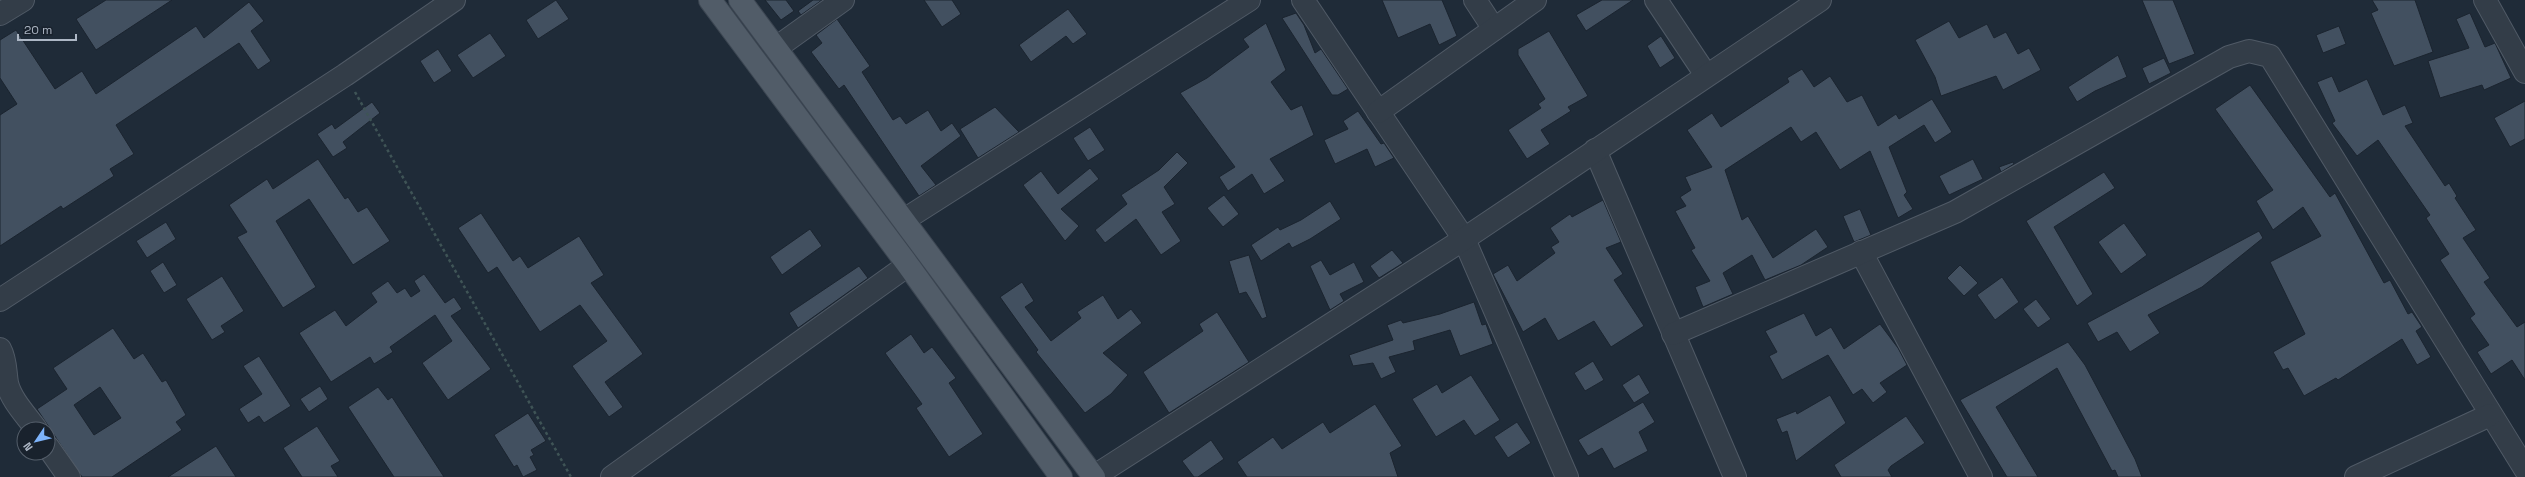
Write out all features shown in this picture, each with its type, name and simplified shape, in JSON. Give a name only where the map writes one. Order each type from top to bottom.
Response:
[{"type":"main road","points":[[710,0],[908,265],[1061,477]]},
{"type":"main road","points":[[740,0],[1094,477]]},
{"type":"street","points":[[0,14],[23,0]]},
{"type":"street","points":[[0,300],[345,75],[454,0]]},
{"type":"street","points":[[776,48],[843,0]]},
{"type":"street","points":[[904,220],[1249,0]]},
{"type":"street","points":[[1303,0],[1464,239],[1567,477]]},
{"type":"street","points":[[1475,0],[1494,30]]},
{"type":"street","points":[[1378,112],[1535,0]]},
{"type":"street","points":[[1656,0],[1706,75]]},
{"type":"street","points":[[1094,477],[1464,239],[1706,75],[1820,0]]},
{"type":"street","points":[[2485,0],[2525,72]]},
{"type":"street","points":[[1673,334],[1954,212],[2229,57],[2249,51],[2270,56],[2490,415],[2525,469]]},
{"type":"street","points":[[1595,150],[1735,477]]},
{"type":"street","points":[[1861,252],[1981,477]]},
{"type":"street","points":[[612,477],[908,265]]},
{"type":"street","points":[[0,349],[3,355],[8,384],[15,399],[30,421]]},
{"type":"street","points":[[2356,477],[2490,415]]},
{"type":"street","points":[[56,458],[69,477]]},
{"type":"path","points":[[345,75],[571,477]]},
{"type":"building","points":[[106,0],[172,0],[96,50],[76,19]]},
{"type":"building","points":[[556,0],[569,19],[538,39],[526,20]]},
{"type":"building","points":[[765,0],[786,0],[794,11],[781,20]]},
{"type":"building","points":[[813,0],[822,0],[801,15],[798,11]]},
{"type":"building","points":[[924,0],[952,0],[961,14],[942,27]]},
{"type":"building","points":[[1382,0],[1442,0],[1457,36],[1439,45],[1430,24],[1398,38]]},
{"type":"building","points":[[1602,0],[1633,0],[1586,31],[1576,15]]},
{"type":"building","points":[[2142,0],[2173,0],[2195,54],[2169,64]]},
{"type":"building","points":[[2372,0],[2415,0],[2433,52],[2394,66],[2371,13],[2378,10]]},
{"type":"building","points":[[249,2],[264,21],[251,31],[271,61],[258,70],[239,43],[116,125],[134,154],[110,169],[114,176],[63,209],[61,206],[0,246],[0,115],[17,104],[0,78],[0,40],[16,30],[55,89],[82,71],[96,94],[196,26],[204,38]]},
{"type":"building","points":[[1068,9],[1087,34],[1073,44],[1066,36],[1031,62],[1019,45]]},
{"type":"building","points":[[1296,13],[1304,25],[1315,53],[1321,49],[1348,89],[1338,95],[1332,95],[1282,18]]},
{"type":"building","points":[[2470,13],[2485,47],[2495,43],[2511,78],[2484,90],[2482,85],[2440,98],[2428,61],[2469,48],[2456,19]]},
{"type":"building","points":[[837,19],[870,66],[862,72],[893,120],[900,116],[906,124],[928,110],[941,131],[952,123],[961,136],[921,166],[936,185],[919,196],[844,85],[839,89],[811,52],[822,43],[816,35]]},
{"type":"building","points":[[1949,21],[1959,38],[1987,24],[1994,38],[2006,32],[2018,54],[2029,48],[2041,70],[2003,90],[1996,76],[1941,96],[1935,77],[1915,40]]},
{"type":"building","points":[[1266,23],[1286,70],[1271,82],[1291,110],[1302,105],[1314,135],[1270,159],[1285,181],[1264,194],[1252,174],[1228,191],[1219,177],[1235,167],[1180,93],[1207,78],[1249,47],[1243,39]]},
{"type":"building","points":[[2339,26],[2346,44],[2323,53],[2316,35]]},
{"type":"building","points":[[1549,31],[1588,96],[1568,107],[1571,111],[1541,130],[1550,144],[1527,159],[1508,130],[1541,108],[1538,104],[1545,99],[1518,55],[1518,49]]},
{"type":"building","points":[[490,33],[506,56],[473,78],[457,55]]},
{"type":"building","points":[[1661,36],[1675,58],[1660,68],[1647,46]]},
{"type":"building","points":[[438,49],[452,71],[434,83],[420,61]]},
{"type":"building","points":[[2118,55],[2127,77],[2095,91],[2077,102],[2068,87]]},
{"type":"building","points":[[2164,58],[2171,73],[2149,84],[2142,68]]},
{"type":"building","points":[[1802,69],[1814,87],[1830,76],[1847,102],[1862,95],[1878,126],[1896,114],[1899,119],[1932,99],[1952,132],[1935,143],[1924,125],[1889,147],[1907,192],[1904,195],[1913,209],[1898,218],[1870,151],[1840,170],[1816,132],[1801,142],[1791,127],[1725,170],[1742,220],[1748,216],[1773,258],[1816,229],[1828,247],[1801,265],[1765,280],[1752,255],[1723,273],[1733,294],[1703,307],[1695,287],[1710,281],[1691,250],[1695,248],[1675,211],[1686,206],[1680,197],[1691,190],[1685,177],[1712,167],[1687,130],[1712,113],[1721,127],[1789,82],[1787,78]]},
{"type":"building","points":[[2332,76],[2339,92],[2367,79],[2383,115],[2405,105],[2413,123],[2405,126],[2445,186],[2449,183],[2457,196],[2455,198],[2476,230],[2463,238],[2490,278],[2484,282],[2517,327],[2525,322],[2525,380],[2512,360],[2491,374],[2477,352],[2489,345],[2470,318],[2475,314],[2440,260],[2449,254],[2426,218],[2430,215],[2378,140],[2357,156],[2332,123],[2335,121],[2317,82]]},
{"type":"building","points":[[2250,85],[2330,197],[2335,193],[2384,283],[2390,280],[2408,314],[2412,312],[2422,327],[2416,331],[2431,357],[2417,365],[2402,339],[2338,380],[2336,378],[2304,396],[2288,368],[2283,370],[2273,352],[2305,334],[2270,262],[2321,236],[2303,207],[2273,230],[2256,201],[2273,190],[2215,109]]},
{"type":"building","points":[[2525,101],[2525,139],[2510,147],[2494,118]]},
{"type":"building","points":[[372,102],[380,113],[343,142],[347,148],[333,157],[317,134],[332,124],[335,129]]},
{"type":"building","points":[[995,107],[1019,132],[978,158],[960,129]]},
{"type":"building","points":[[1358,111],[1381,144],[1384,143],[1394,158],[1375,167],[1367,149],[1335,164],[1324,140],[1348,129],[1343,121]]},
{"type":"building","points":[[1090,127],[1105,150],[1088,161],[1073,138]]},
{"type":"building","points":[[1177,152],[1188,163],[1164,187],[1175,204],[1162,212],[1181,241],[1161,255],[1136,219],[1105,243],[1095,230],[1127,204],[1121,195],[1159,170]]},
{"type":"building","points":[[318,159],[345,199],[348,197],[358,212],[367,207],[390,241],[353,265],[309,199],[276,221],[316,287],[283,308],[237,237],[247,232],[229,205],[267,179],[273,189]]},
{"type":"building","points":[[1973,159],[1983,179],[1949,195],[1939,176]]},
{"type":"building","points":[[2013,162],[2014,164],[2001,172],[1999,167]]},
{"type":"building","points":[[1090,168],[1099,179],[1061,209],[1079,226],[1065,241],[1023,185],[1041,171],[1058,194]]},
{"type":"building","points":[[2104,172],[2115,188],[2054,227],[2093,294],[2077,306],[2026,221]]},
{"type":"building","points":[[1224,195],[1239,214],[1223,227],[1207,208]]},
{"type":"building","points":[[1603,200],[1621,242],[1606,248],[1623,274],[1614,280],[1644,326],[1611,347],[1594,321],[1558,341],[1545,318],[1523,332],[1493,274],[1508,265],[1517,281],[1555,253],[1551,247],[1559,242],[1550,228],[1570,214],[1572,217]]},
{"type":"building","points":[[1330,201],[1341,219],[1310,239],[1292,248],[1289,243],[1261,261],[1251,245],[1278,227],[1280,230],[1301,220]]},
{"type":"building","points":[[1860,209],[1871,235],[1854,242],[1843,216]]},
{"type":"building","points":[[481,213],[513,261],[520,256],[528,268],[579,236],[604,275],[591,283],[643,354],[605,382],[623,407],[609,417],[572,366],[607,341],[580,305],[540,332],[497,267],[488,273],[458,228]]},
{"type":"building","points":[[166,222],[176,239],[147,258],[136,241]]},
{"type":"building","points":[[2124,223],[2147,255],[2121,274],[2098,242]]},
{"type":"building","points":[[810,229],[822,246],[782,275],[770,257]]},
{"type":"building","points":[[2259,231],[2263,238],[2202,287],[2148,315],[2160,333],[2130,352],[2117,332],[2098,342],[2087,323]]},
{"type":"building","points":[[1392,250],[1403,263],[1379,278],[1370,266]]},
{"type":"building","points":[[1249,255],[1267,317],[1262,319],[1246,292],[1239,294],[1229,261]]},
{"type":"building","points":[[1321,260],[1330,275],[1354,262],[1364,282],[1340,294],[1344,301],[1330,310],[1310,266]]},
{"type":"building","points":[[163,262],[177,285],[164,293],[150,271]]},
{"type":"building","points":[[1960,265],[1978,283],[1964,296],[1947,278]]},
{"type":"building","points":[[859,266],[868,278],[798,328],[789,313]]},
{"type":"building","points":[[424,274],[445,303],[454,297],[462,309],[451,316],[491,369],[448,400],[422,363],[452,341],[435,315],[390,347],[393,352],[374,364],[370,357],[331,382],[299,333],[335,310],[346,326],[377,302],[371,293],[388,281],[397,293],[405,288],[411,297],[420,291],[414,281]]},
{"type":"building","points":[[222,276],[244,311],[221,326],[225,332],[212,340],[186,299]]},
{"type":"building","points":[[2002,277],[2019,302],[1995,320],[1977,295]]},
{"type":"building","points":[[1022,282],[1034,301],[1025,307],[1051,341],[1081,318],[1077,312],[1103,295],[1118,319],[1131,309],[1142,323],[1103,353],[1128,375],[1111,394],[1085,413],[1036,352],[1038,350],[1000,297]]},
{"type":"building","points":[[2036,299],[2051,319],[2038,328],[2023,309]]},
{"type":"building","points":[[1474,302],[1482,325],[1486,324],[1493,344],[1460,356],[1450,330],[1413,341],[1415,350],[1389,357],[1396,372],[1381,379],[1373,363],[1353,366],[1349,355],[1393,340],[1387,325],[1401,320],[1403,323],[1440,314]]},
{"type":"building","points":[[1217,312],[1249,362],[1169,413],[1143,372],[1203,331],[1199,324]]},
{"type":"building","points":[[1804,313],[1816,336],[1831,327],[1844,349],[1880,324],[1898,348],[1907,365],[1880,383],[1887,392],[1873,403],[1862,389],[1853,395],[1828,355],[1782,380],[1769,356],[1777,352],[1765,331]]},
{"type":"building","points":[[113,328],[134,359],[143,353],[162,382],[166,380],[186,415],[176,422],[182,430],[112,477],[82,477],[56,438],[56,421],[45,421],[37,409],[67,389],[53,368]],"holes":[[[100,387],[121,418],[94,435],[74,405]]]},
{"type":"building","points":[[911,334],[924,353],[932,347],[956,378],[949,383],[983,434],[949,457],[916,408],[922,404],[885,353]]},
{"type":"building","points":[[2068,342],[2085,365],[2135,459],[2142,477],[2118,477],[2115,470],[2112,471],[2057,368],[1996,407],[2038,477],[2007,477],[1960,400]]},
{"type":"building","points":[[259,356],[291,406],[264,423],[259,416],[248,423],[239,409],[262,394],[243,366]]},
{"type":"building","points":[[1593,361],[1604,380],[1585,391],[1574,373]]},
{"type":"building","points":[[1639,374],[1650,393],[1634,403],[1622,385]]},
{"type":"building","points":[[1471,375],[1500,420],[1475,436],[1464,420],[1436,437],[1412,399],[1437,384],[1442,393]]},
{"type":"building","points":[[320,386],[328,399],[309,412],[300,399]]},
{"type":"building","points":[[378,387],[388,400],[392,397],[444,477],[394,477],[348,407]]},
{"type":"building","points":[[1830,395],[1846,423],[1796,461],[1787,431],[1782,433],[1776,419],[1796,411],[1797,414]]},
{"type":"building","points":[[1643,402],[1655,422],[1639,432],[1648,451],[1614,469],[1602,448],[1588,456],[1578,440]]},
{"type":"building","points":[[1375,404],[1402,446],[1390,453],[1398,477],[1247,477],[1237,462],[1273,437],[1282,449],[1323,422],[1330,433]]},
{"type":"building","points":[[528,413],[546,441],[531,450],[534,455],[530,457],[537,470],[523,477],[517,465],[514,467],[494,435]]},
{"type":"building","points":[[1906,416],[1925,443],[1891,466],[1888,470],[1892,477],[1841,477],[1834,465]]},
{"type":"building","points":[[1517,422],[1531,443],[1508,458],[1494,437]]},
{"type":"building","points":[[317,426],[340,461],[331,466],[338,477],[302,477],[283,448]]},
{"type":"building","points":[[1211,440],[1224,459],[1198,477],[1194,477],[1182,461]]},
{"type":"building","points":[[216,446],[236,477],[168,477]]}]
